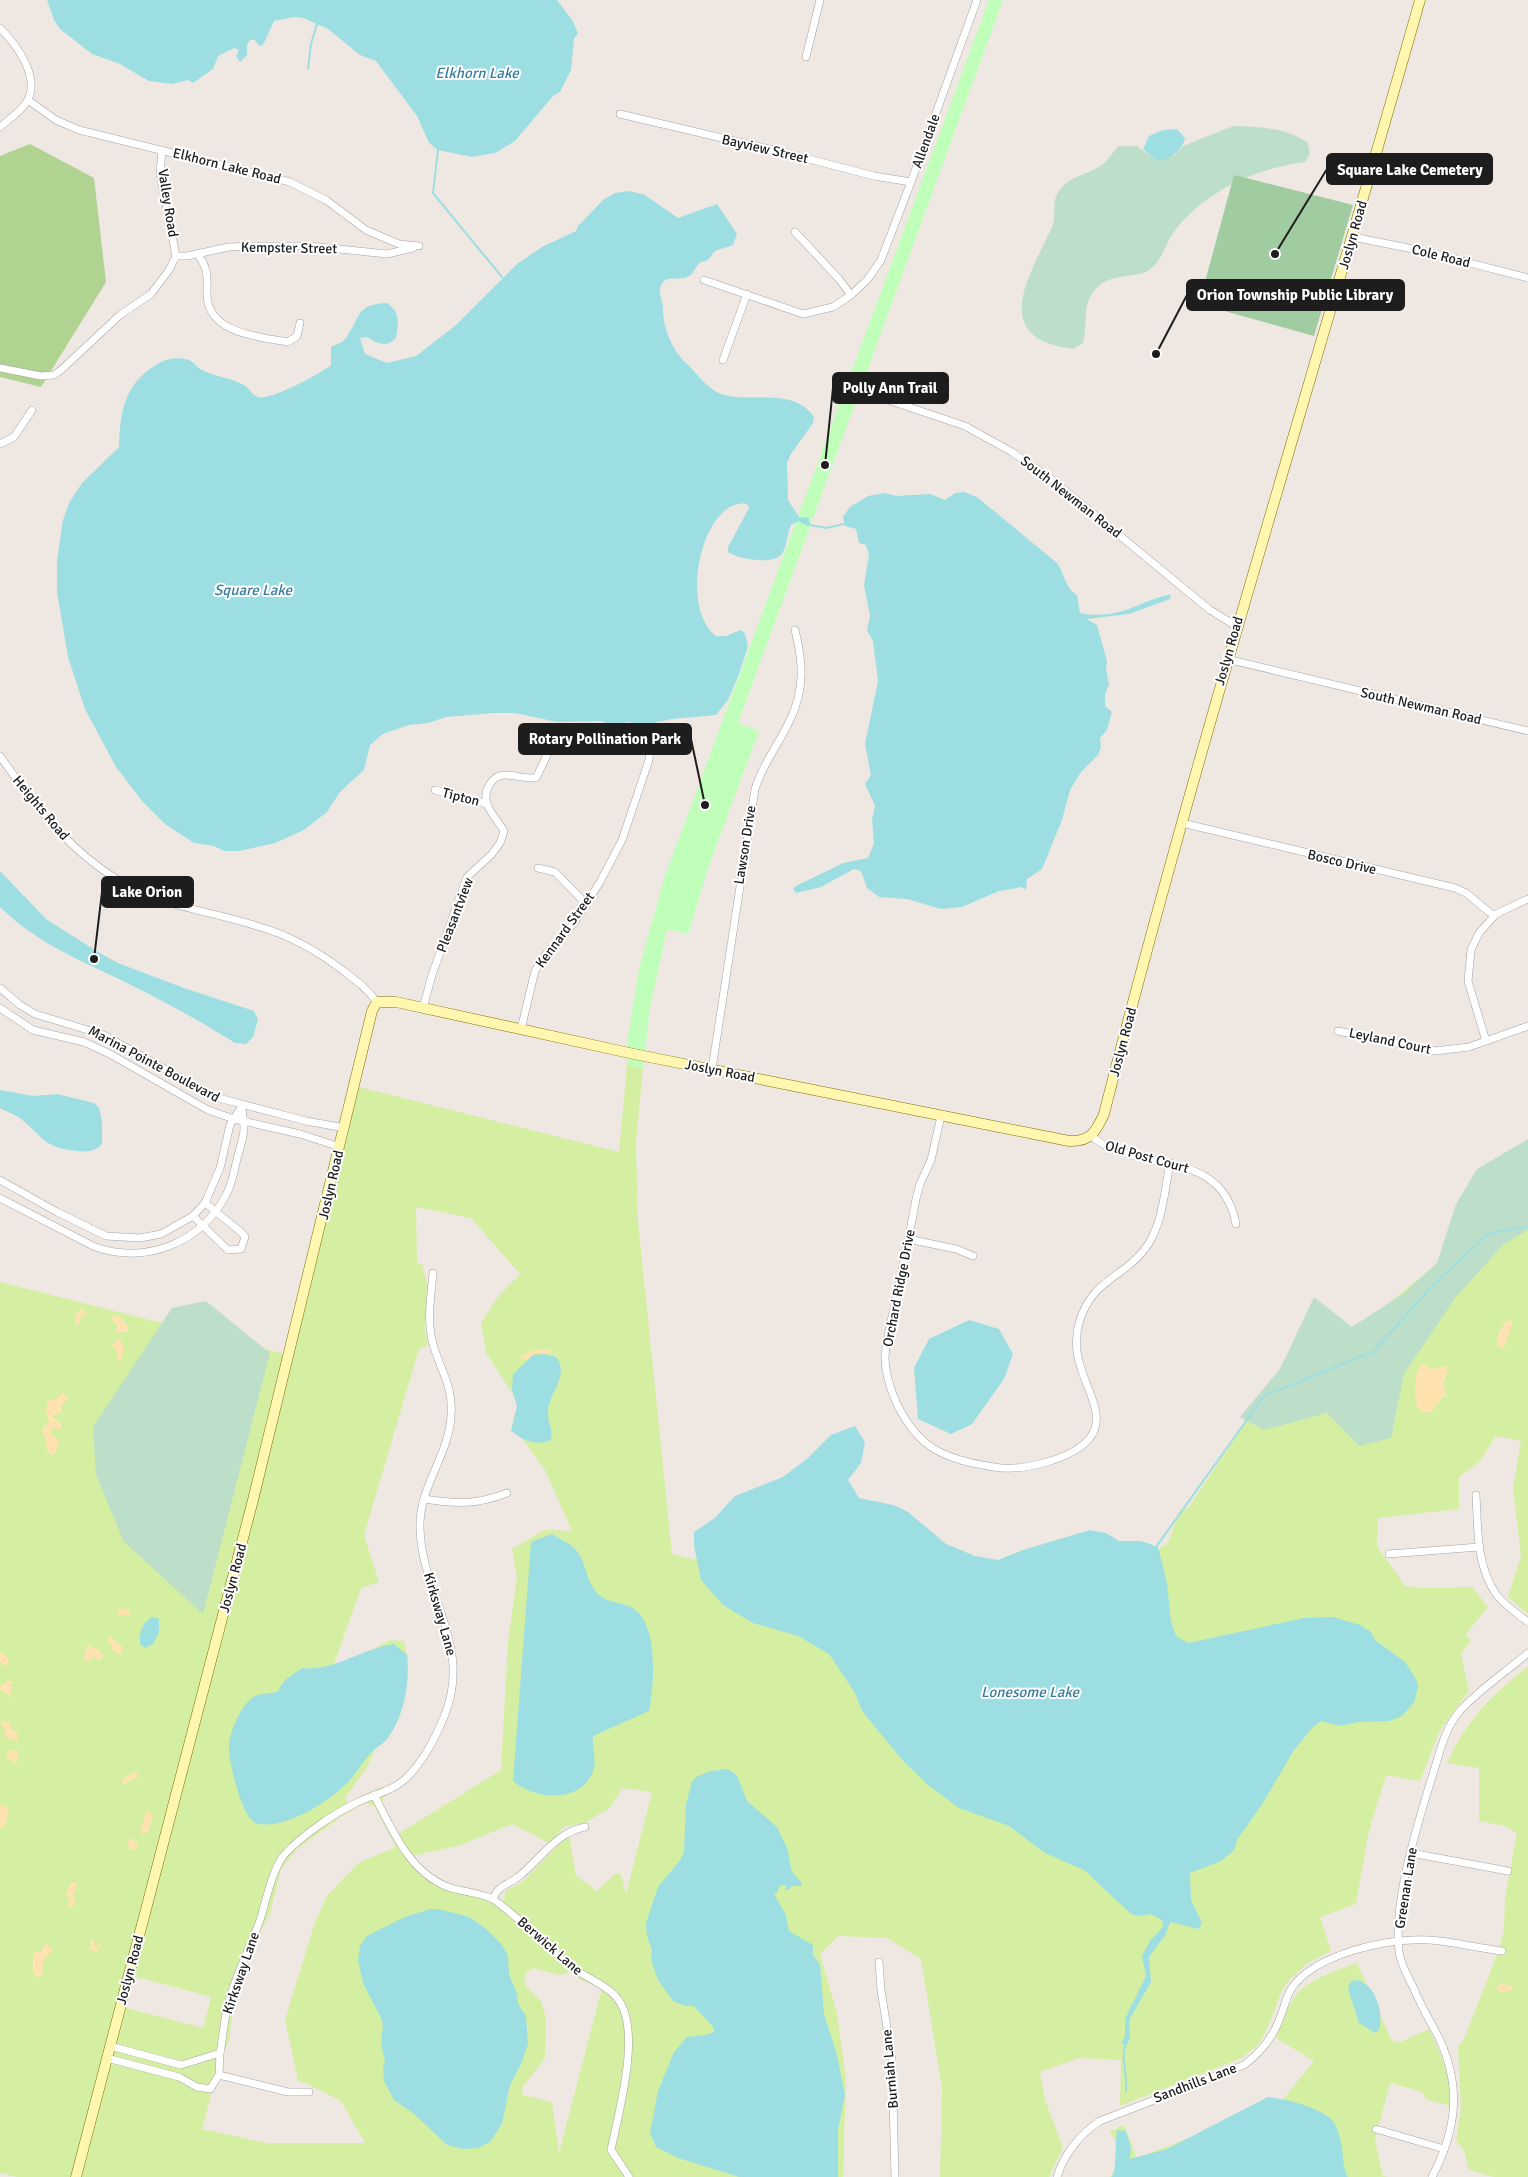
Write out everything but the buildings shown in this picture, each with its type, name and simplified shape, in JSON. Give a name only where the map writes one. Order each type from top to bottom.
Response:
[{"type":"street","points":[[806,58],[820,0]]},
{"type":"street","name":"Allendale","points":[[704,280],[803,314],[827,309],[851,295],[868,279],[881,260],[976,0]]},
{"type":"street","name":"Joslyn Road","points":[[76,2177],[253,1500],[372,1011],[377,1002],[388,1000],[712,1069],[1069,1141],[1080,1141],[1091,1136],[1097,1130],[1104,1114],[1226,660],[1353,237],[1420,0]]},
{"type":"street","points":[[0,28],[18,48],[30,79],[31,93],[25,105],[0,127]]},
{"type":"street","name":"Elkhorn Lake Road","points":[[28,100],[56,120],[79,130],[290,182],[326,200],[352,222],[378,236],[399,244],[419,246]]},
{"type":"street","name":"Bayview Street","points":[[620,114],[874,176],[911,182]]},
{"type":"street","name":"Valley Road","points":[[162,150],[160,173],[176,256]]},
{"type":"street","points":[[795,232],[839,279],[851,295]]},
{"type":"street","name":"Cole Road","points":[[1353,237],[1423,251],[1528,278]]},
{"type":"street","name":"Kempster Street","points":[[176,256],[198,255],[229,247],[252,246],[310,246],[387,254],[419,246]]},
{"type":"street","points":[[198,255],[208,274],[208,305],[213,313],[234,331],[288,342],[297,336],[300,323]]},
{"type":"street","points":[[0,368],[41,376],[54,375],[120,315],[151,294],[169,270],[176,256]]},
{"type":"street","points":[[723,360],[747,294]]},
{"type":"street","name":"South Newman Road","points":[[888,400],[965,426],[1012,452],[1051,479],[1210,610],[1236,626]]},
{"type":"street","points":[[0,444],[14,437],[32,410]]},
{"type":"street","name":"Lawson Drive","points":[[712,1069],[755,789],[767,759],[790,720],[799,696],[802,671],[795,630]]},
{"type":"street","name":"South Newman Road","points":[[1226,660],[1528,731]]},
{"type":"street","name":"Kennard Street","points":[[487,804],[487,789],[490,782],[506,775],[526,779],[536,778],[549,751],[567,741],[590,746],[638,743],[645,744],[650,750],[649,760],[622,840],[600,882],[574,923],[543,958],[535,971],[521,1029]]},
{"type":"street","name":"Heights Road","points":[[0,756],[22,788],[61,834],[90,860],[126,885],[153,897],[198,912],[261,927],[287,938],[335,965],[366,988],[377,1002]]},
{"type":"street","name":"Tipton","points":[[435,790],[487,804]]},
{"type":"street","name":"Pleasantview","points":[[423,1008],[432,975],[467,876],[491,855],[500,843],[504,831],[487,804]]},
{"type":"street","name":"Bosco Drive","points":[[1182,823],[1455,888],[1466,893],[1494,916]]},
{"type":"street","points":[[538,868],[555,872],[586,904]]},
{"type":"street","points":[[1486,1041],[1468,981],[1471,950],[1479,934],[1494,916],[1528,898]]},
{"type":"street","name":"Marina Pointe Boulevard","points":[[0,988],[20,1005],[35,1014],[104,1035],[203,1092],[242,1106],[344,1128]]},
{"type":"street","name":"Marina Pointe Boulevard","points":[[0,1008],[33,1030],[84,1042],[110,1054],[208,1110],[234,1119],[300,1134],[340,1147]]},
{"type":"street","name":"Leyland Court","points":[[1338,1031],[1435,1051],[1469,1047],[1528,1026]]},
{"type":"street","points":[[0,1180],[57,1212],[106,1236],[140,1238],[161,1234],[193,1216],[205,1203],[220,1168],[230,1125],[242,1106]]},
{"type":"street","points":[[0,1198],[95,1246],[111,1252],[143,1254],[165,1248],[182,1240],[202,1226],[216,1212],[227,1194],[244,1128],[242,1106]]},
{"type":"street","name":"Orchard Ridge Drive","points":[[941,1116],[931,1160],[920,1184],[908,1239],[885,1360],[887,1375],[892,1393],[909,1428],[931,1448],[958,1459],[1006,1469],[1034,1466],[1072,1452],[1088,1440],[1094,1431],[1096,1414],[1078,1360],[1076,1342],[1078,1326],[1083,1310],[1097,1288],[1131,1263],[1149,1243],[1159,1217],[1170,1163]]},
{"type":"street","name":"Old Post Court","points":[[1091,1136],[1112,1150],[1191,1168],[1206,1176],[1222,1190],[1234,1212],[1236,1224]]},
{"type":"street","points":[[193,1216],[228,1250],[235,1251],[240,1249],[245,1237],[242,1232],[205,1203]]},
{"type":"street","points":[[908,1239],[956,1249],[973,1256]]},
{"type":"street","name":"Kirksway Lane","points":[[220,2075],[220,2053],[230,1999],[282,1857],[328,1820],[354,1804],[403,1781],[420,1763],[432,1743],[445,1713],[453,1681],[454,1662],[422,1549],[420,1525],[424,1500],[442,1457],[452,1415],[446,1378],[434,1349],[429,1322],[432,1273]]},
{"type":"street","points":[[424,1500],[464,1504],[486,1501],[507,1493]]},
{"type":"street","points":[[1476,1495],[1479,1547],[1486,1576],[1495,1593],[1528,1622]]},
{"type":"street","points":[[1389,1554],[1479,1547]]},
{"type":"street","name":"Greenan Lane","points":[[1432,2177],[1444,2149],[1455,2100],[1452,2071],[1401,1958],[1399,1919],[1411,1853],[1444,1735],[1459,1712],[1528,1653]]},
{"type":"street","name":"Berwick Lane","points":[[374,1795],[408,1855],[432,1880],[450,1888],[478,1892],[493,1899],[532,1930],[571,1966],[618,1998],[625,2015],[628,2034],[628,2061],[612,2150],[629,2177]]},
{"type":"street","points":[[493,1899],[497,1889],[518,1877],[564,1835],[573,1829],[585,1827]]},
{"type":"street","points":[[1411,1853],[1508,1871]]},
{"type":"street","name":"Sandhills Lane","points":[[1057,2177],[1068,2154],[1090,2128],[1100,2121],[1244,2065],[1260,2053],[1280,2018],[1291,1990],[1310,1970],[1340,1956],[1377,1945],[1399,1942],[1430,1940],[1502,1952]]},
{"type":"street","name":"Burniah Lane","points":[[878,1962],[892,2059],[895,2177]]},
{"type":"street","points":[[110,2046],[180,2066],[220,2053]]},
{"type":"street","points":[[107,2058],[179,2077],[197,2087],[210,2089],[220,2075],[288,2092],[309,2092]]},
{"type":"street","points":[[1376,2129],[1444,2149]]},
{"type":"green space","points":[[989,0],[1003,0],[738,723],[759,731],[709,865],[688,934],[667,929],[650,1008],[643,1068],[627,1065],[627,1043],[639,969],[664,879]]},
{"type":"green space","points":[[1233,126],[1272,129],[1291,134],[1308,143],[1310,154],[1305,162],[1269,170],[1234,183],[1218,192],[1189,215],[1176,229],[1158,261],[1149,270],[1136,275],[1114,278],[1099,285],[1093,292],[1086,310],[1083,343],[1073,349],[1047,343],[1031,332],[1023,319],[1022,303],[1026,285],[1052,227],[1055,199],[1059,191],[1074,178],[1104,163],[1119,146],[1137,146],[1153,158],[1175,155],[1183,146]]},
{"type":"green space","points":[[30,144],[94,178],[106,282],[41,387],[0,377],[0,156]]},
{"type":"green space","points":[[1234,175],[1353,205],[1314,336],[1199,304]]},
{"type":"green space","points":[[627,1065],[643,1068],[636,1142],[638,1221],[672,1554],[720,1566],[1085,1590],[1145,1572],[1161,1547],[1168,1543],[1180,1510],[1188,1508],[1249,1417],[1499,1213],[1528,1219],[1528,1614],[1508,1597],[1521,1556],[1513,1488],[1521,1441],[1496,1436],[1480,1461],[1459,1477],[1459,1509],[1378,1518],[1377,1546],[1405,1586],[1424,1588],[1472,1587],[1488,1607],[1465,1635],[1471,1640],[1461,1654],[1469,1691],[1440,1730],[1420,1781],[1386,1775],[1368,1835],[1356,1904],[1320,1917],[1331,1951],[1308,1963],[1289,1980],[1282,1990],[1260,2043],[1242,2058],[1120,2106],[1121,2060],[1079,2058],[1040,2072],[1045,2100],[1063,2147],[1049,2177],[940,2177],[942,2088],[921,1959],[887,1938],[839,1936],[820,1954],[837,2013],[846,2078],[843,2177],[17,2177],[0,2173],[0,1282],[293,1356],[359,1087],[619,1152]],"holes":[[[416,1207],[471,1218],[520,1274],[497,1298],[481,1323],[486,1353],[522,1408],[514,1415],[513,1426],[545,1470],[572,1531],[544,1530],[512,1549],[517,1577],[508,1641],[501,1770],[398,1834],[382,1803],[386,1793],[383,1786],[348,1803],[345,1798],[367,1767],[383,1732],[408,1661],[404,1641],[390,1640],[331,1672],[361,1588],[379,1582],[364,1535],[419,1349],[429,1345],[425,1330],[429,1289],[424,1266],[417,1262]],[[622,1788],[652,1792],[626,1894],[621,1874],[616,1873],[597,1891],[576,1875],[569,1834],[522,1882],[505,1891],[504,1901],[480,1890],[450,1884],[429,1875],[412,1856],[461,1845],[512,1824],[549,1843],[565,1826],[583,1824],[611,1807]],[[365,1803],[374,1806],[396,1847],[358,1863],[327,1896],[314,1925],[285,2020],[298,2081],[341,2101],[365,2143],[267,2143],[202,2129],[213,2088],[219,2080],[223,2066],[223,2054],[229,2041],[234,1998],[254,1946],[270,1913],[281,1869],[297,1849],[342,1816]],[[533,1968],[560,1975],[569,1972],[583,1981],[602,1988],[559,2153],[552,2102],[523,2095],[522,2088],[545,2058],[546,2018],[541,2001],[524,1984],[526,1973]],[[133,1976],[211,1997],[203,2028],[126,2008]]]},
{"type":"green space","points":[[1528,1139],[1528,1230],[1503,1245],[1456,1297],[1404,1374],[1391,1438],[1359,1446],[1327,1413],[1264,1430],[1240,1417],[1280,1369],[1314,1297],[1352,1327],[1404,1293],[1437,1263],[1456,1204],[1477,1169]]},
{"type":"green space","points":[[206,1301],[270,1353],[203,1614],[124,1542],[96,1475],[93,1427],[172,1308]]},
{"type":"green space","points":[[1528,1666],[1528,2177],[1494,2177],[1469,2170],[1464,2151],[1456,2140],[1461,2109],[1458,2046],[1464,2039],[1500,1947],[1504,1928],[1505,1897],[1517,1833],[1505,1826],[1479,1821],[1479,1768],[1447,1763],[1463,1734],[1481,1709]]},
{"type":"green space","points":[[1357,1963],[1392,2041],[1398,2043],[1429,2029],[1445,2066],[1449,2084],[1450,2106],[1428,2100],[1420,2091],[1390,2083],[1375,2140],[1383,2176],[1388,2177],[1110,2177],[1125,2159],[1110,2131],[1124,2125],[1137,2158],[1280,2103],[1314,2061],[1276,2038],[1290,2003],[1298,1992],[1313,1981],[1331,1972]]},
{"type":"sand","points":[[80,1309],[88,1313],[82,1316],[78,1325],[76,1325],[75,1318]]},
{"type":"sand","points":[[113,1315],[120,1317],[128,1327],[127,1332],[116,1333],[117,1325],[112,1320]]},
{"type":"sand","points":[[1509,1320],[1512,1321],[1512,1326],[1503,1349],[1497,1345],[1497,1337],[1502,1327]]},
{"type":"sand","points":[[118,1339],[121,1340],[124,1350],[120,1361],[117,1362],[117,1352],[112,1345]]},
{"type":"sand","points":[[551,1350],[550,1354],[537,1353],[527,1360],[520,1358],[530,1351]]},
{"type":"sand","points":[[1422,1364],[1433,1369],[1447,1366],[1448,1369],[1444,1381],[1445,1395],[1429,1413],[1419,1410],[1416,1399],[1415,1386],[1417,1374]]},
{"type":"sand","points":[[62,1392],[68,1398],[61,1407],[62,1413],[54,1414],[53,1417],[62,1425],[60,1430],[55,1428],[50,1431],[50,1434],[59,1440],[56,1453],[52,1455],[46,1450],[47,1443],[42,1429],[49,1423],[46,1410],[48,1399],[56,1400]]},
{"type":"sand","points":[[117,1608],[130,1610],[130,1616],[117,1614]]},
{"type":"sand","points":[[110,1637],[123,1647],[122,1654],[113,1651],[111,1644],[107,1640]]},
{"type":"sand","points":[[88,1645],[99,1650],[103,1657],[101,1660],[97,1660],[93,1656],[90,1661],[83,1660]]},
{"type":"sand","points":[[4,1653],[9,1660],[7,1667],[0,1662],[0,1654]]},
{"type":"sand","points":[[7,1680],[12,1682],[10,1697],[0,1689],[0,1685],[4,1685]]},
{"type":"sand","points":[[2,1721],[10,1722],[11,1729],[18,1734],[17,1741],[4,1737],[6,1731],[0,1723]]},
{"type":"sand","points":[[11,1750],[19,1752],[16,1763],[8,1759],[6,1753]]},
{"type":"sand","points":[[134,1772],[138,1773],[137,1777],[122,1785],[123,1779]]},
{"type":"sand","points":[[5,1805],[9,1812],[4,1826],[0,1828],[0,1806]]},
{"type":"sand","points":[[147,1810],[153,1816],[148,1832],[142,1835],[141,1829]]},
{"type":"sand","points":[[131,1838],[139,1845],[134,1851],[129,1849],[128,1841]]},
{"type":"sand","points":[[75,1882],[77,1887],[72,1896],[76,1901],[70,1908],[67,1904],[71,1899],[66,1895],[70,1883]]},
{"type":"sand","points":[[91,1938],[94,1940],[94,1946],[97,1947],[100,1942],[101,1944],[97,1952],[90,1949]]},
{"type":"sand","points":[[45,1944],[51,1947],[52,1951],[43,1960],[43,1974],[36,1977],[33,1969],[34,1955],[35,1952],[41,1952]]},
{"type":"sand","points":[[1501,1984],[1512,1986],[1513,1990],[1499,1993],[1497,1987]]},
{"type":"water","name":"Elkhorn Lake","points":[[47,0],[557,0],[572,20],[578,33],[574,39],[571,70],[560,92],[553,96],[515,141],[495,153],[472,157],[438,150],[429,143],[417,116],[376,61],[360,55],[328,29],[303,18],[295,17],[274,21],[263,45],[259,46],[255,40],[250,40],[247,45],[247,55],[240,62],[236,56],[239,50],[234,48],[218,56],[213,69],[193,83],[188,80],[172,84],[149,81],[120,64],[92,54],[60,29],[54,20]]},
{"type":"water","points":[[1177,129],[1185,138],[1184,143],[1179,150],[1169,157],[1161,161],[1153,158],[1143,149],[1149,136],[1163,130]]},
{"type":"water","name":"Square Lake","points":[[630,191],[645,195],[678,218],[717,204],[737,234],[733,245],[715,251],[708,260],[699,263],[691,275],[685,278],[667,279],[663,282],[660,293],[663,317],[667,332],[677,353],[707,385],[721,394],[733,397],[783,399],[795,402],[814,417],[813,423],[791,454],[787,463],[788,500],[799,517],[809,518],[810,525],[807,526],[798,521],[791,525],[785,549],[777,558],[755,560],[739,557],[728,552],[728,547],[749,508],[747,504],[732,506],[719,517],[708,534],[701,555],[697,579],[698,601],[704,621],[716,636],[726,636],[740,630],[745,633],[748,646],[728,700],[716,715],[672,719],[644,725],[628,722],[616,726],[600,721],[557,722],[515,713],[494,713],[446,717],[428,723],[409,725],[383,734],[370,745],[364,770],[340,792],[327,812],[304,830],[275,843],[239,851],[224,851],[214,846],[194,843],[165,824],[143,802],[116,767],[85,709],[68,657],[57,592],[57,560],[63,520],[69,503],[82,483],[119,447],[123,411],[130,390],[145,373],[160,363],[180,358],[189,360],[204,371],[246,386],[258,397],[273,395],[306,380],[331,365],[331,347],[345,339],[363,310],[376,304],[387,303],[395,310],[398,318],[396,338],[389,343],[382,344],[367,337],[360,338],[365,354],[387,363],[416,356],[455,326],[517,264],[542,247],[576,231],[578,226],[603,200],[615,193]]},
{"type":"water","points":[[964,492],[977,497],[1057,563],[1070,589],[1077,595],[1080,613],[1094,615],[1110,614],[1124,611],[1167,595],[1171,595],[1170,599],[1129,614],[1087,619],[1097,625],[1107,661],[1106,669],[1109,684],[1105,695],[1105,706],[1112,712],[1107,730],[1100,738],[1101,747],[1098,755],[1081,772],[1070,790],[1062,820],[1042,869],[1027,879],[1026,890],[1022,887],[999,891],[962,907],[941,909],[907,899],[879,897],[867,888],[861,871],[854,869],[821,887],[796,893],[793,889],[796,886],[843,863],[868,858],[874,843],[872,820],[875,806],[865,784],[871,775],[865,744],[878,681],[873,641],[867,630],[870,616],[864,585],[869,555],[866,545],[859,543],[856,529],[845,526],[843,517],[850,507],[868,496],[885,493],[896,496],[930,494],[945,500],[955,493]]},
{"type":"water","points":[[0,871],[46,919],[98,952],[118,963],[184,988],[254,1011],[258,1020],[253,1037],[246,1044],[235,1043],[171,1006],[62,951],[30,932],[0,907]]},
{"type":"water","points":[[0,1090],[33,1096],[57,1094],[94,1103],[99,1108],[102,1121],[102,1144],[93,1150],[84,1151],[66,1150],[50,1144],[19,1117],[0,1108]]},
{"type":"water","points":[[969,1320],[999,1329],[1013,1354],[1004,1379],[972,1424],[951,1434],[918,1419],[914,1368],[929,1339]]},
{"type":"water","points":[[545,1354],[556,1357],[561,1371],[549,1406],[548,1417],[551,1440],[540,1443],[525,1440],[511,1431],[517,1406],[512,1390],[513,1374],[533,1355]]},
{"type":"water","name":"Lonesome Lake","points":[[855,1426],[865,1442],[861,1463],[848,1480],[859,1498],[893,1505],[908,1512],[946,1544],[975,1556],[998,1560],[1023,1550],[1090,1530],[1106,1533],[1119,1541],[1141,1541],[1158,1547],[1167,1583],[1171,1621],[1176,1636],[1188,1643],[1304,1618],[1333,1617],[1360,1625],[1370,1631],[1375,1640],[1405,1662],[1416,1679],[1418,1685],[1415,1701],[1402,1716],[1389,1721],[1358,1722],[1340,1726],[1321,1721],[1312,1728],[1294,1750],[1263,1803],[1237,1840],[1234,1850],[1221,1861],[1190,1873],[1191,1900],[1202,1923],[1199,1929],[1170,1922],[1166,1934],[1149,1957],[1151,1982],[1129,2020],[1130,2037],[1127,2045],[1121,2044],[1125,2036],[1125,2019],[1146,1976],[1142,1956],[1150,1941],[1163,1927],[1162,1920],[1151,1914],[1140,1916],[1131,1914],[1084,1870],[1045,1853],[1009,1826],[959,1808],[928,1785],[904,1762],[862,1711],[855,1693],[829,1654],[798,1636],[753,1623],[723,1605],[701,1580],[694,1546],[694,1532],[715,1518],[735,1496],[783,1477],[808,1458],[831,1435]]},
{"type":"water","points":[[552,1534],[577,1551],[593,1587],[600,1596],[609,1601],[629,1606],[642,1617],[648,1629],[653,1657],[649,1711],[593,1736],[594,1767],[587,1782],[579,1789],[557,1796],[533,1792],[513,1781],[531,1542]]},
{"type":"water","points":[[152,1617],[159,1619],[159,1632],[153,1644],[145,1648],[140,1644],[140,1636],[144,1625]]},
{"type":"water","points":[[394,1644],[407,1655],[408,1675],[403,1706],[388,1738],[371,1752],[354,1776],[340,1790],[319,1805],[294,1818],[281,1822],[258,1824],[252,1820],[237,1789],[229,1753],[231,1733],[248,1702],[258,1695],[277,1692],[285,1680],[302,1668],[314,1668],[337,1663],[382,1646]]},
{"type":"water","points":[[728,1769],[737,1775],[747,1801],[777,1827],[787,1848],[792,1872],[802,1883],[801,1886],[792,1886],[788,1890],[785,1890],[786,1885],[781,1885],[778,1892],[774,1894],[786,1915],[789,1931],[813,1945],[813,1955],[820,1964],[824,2014],[837,2055],[845,2095],[838,2130],[838,2177],[739,2177],[678,2158],[656,2147],[650,2133],[658,2091],[674,2052],[687,2037],[714,2032],[714,2028],[694,2006],[685,2006],[673,2001],[658,1980],[651,1960],[652,1950],[647,1936],[646,1923],[658,1887],[681,1859],[684,1851],[686,1804],[692,1781],[696,1777],[711,1771]]},
{"type":"water","points":[[430,1909],[439,1909],[469,1917],[485,1928],[502,1945],[508,1956],[509,1974],[517,1994],[518,2004],[526,2016],[528,2044],[521,2064],[510,2085],[502,2124],[490,2142],[478,2148],[463,2149],[447,2145],[413,2113],[394,2100],[384,2081],[383,2067],[385,2062],[381,2043],[383,2026],[381,2018],[363,1983],[358,1960],[360,1946],[367,1936],[405,1917]]},
{"type":"water","points":[[1357,1980],[1369,1987],[1377,2000],[1380,2023],[1379,2030],[1375,2033],[1359,2023],[1348,1989],[1351,1981]]},
{"type":"water","points":[[1268,2097],[1311,2108],[1333,2121],[1340,2137],[1344,2165],[1348,2177],[1112,2177],[1115,2168],[1117,2130],[1126,2131],[1131,2147],[1130,2159],[1167,2149]]},
{"type":"waterway","points":[[308,69],[311,44],[317,24]]},
{"type":"waterway","points":[[438,150],[433,193],[502,277]]},
{"type":"waterway","points":[[810,525],[826,528],[844,524]]},
{"type":"waterway","points":[[1156,1547],[1264,1396],[1374,1351],[1431,1287],[1488,1234],[1528,1226]]},
{"type":"waterway","points":[[1126,2044],[1124,2061],[1126,2091]]},
{"type":"place","name":"Square Lake Cemetery","points":[[1275,254]]},
{"type":"place","name":"Orion Township Public Library","points":[[1156,354]]},
{"type":"place","name":"Polly Ann Trail","points":[[825,465]]},
{"type":"place","name":"Rotary Pollination Park","points":[[705,805]]},
{"type":"place","name":"Lake Orion","points":[[94,959]]}]
